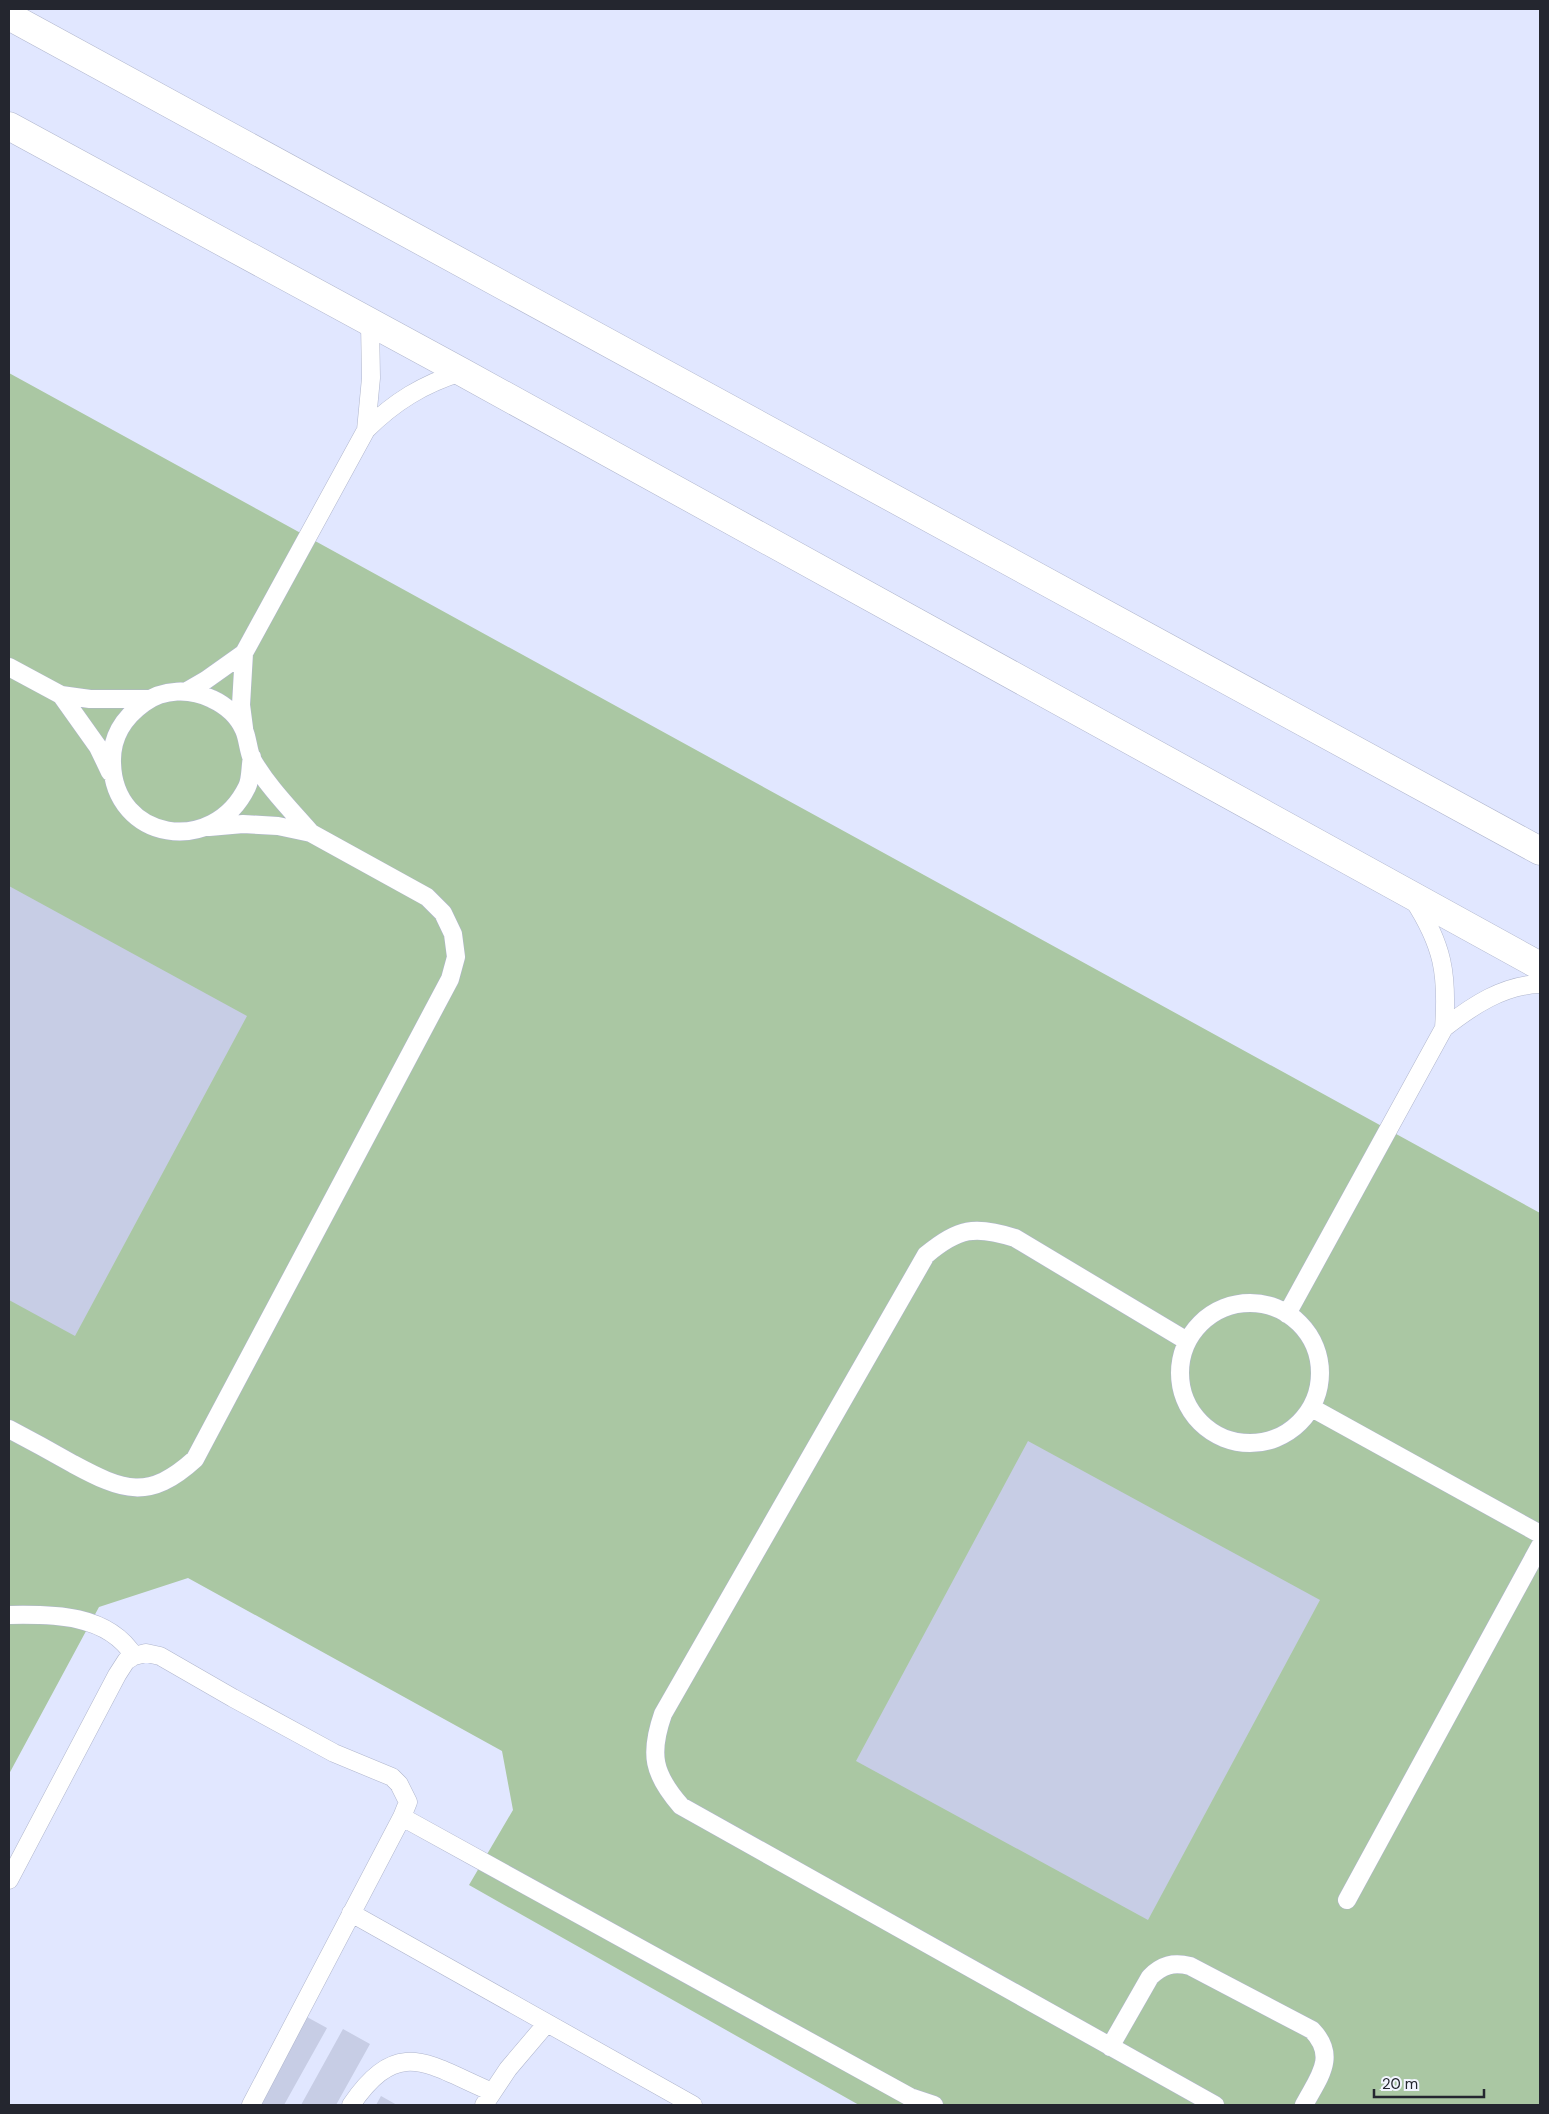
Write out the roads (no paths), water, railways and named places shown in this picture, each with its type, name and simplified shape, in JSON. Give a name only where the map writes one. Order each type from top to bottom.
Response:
[{"type":"street","points":[[9,16],[1540,851]]},
{"type":"street","points":[[9,126],[370,324],[462,372],[1409,892],[1540,966]]},
{"type":"lane","points":[[366,430],[371,378],[370,324]]},
{"type":"lane","points":[[187,691],[244,653],[366,430],[386,410],[410,394],[435,381],[462,372]]},
{"type":"lane","points":[[244,653],[242,705],[244,730],[252,758],[311,833]]},
{"type":"lane","points":[[9,667],[61,695],[110,700],[149,699]]},
{"type":"lane","points":[[112,776],[111,753],[117,731],[131,712],[149,699],[168,692],[187,691],[205,695],[220,703],[234,715],[244,730]]},
{"type":"lane","points":[[9,1429],[108,1483],[131,1488],[155,1485],[177,1475],[194,1459],[450,979],[456,957],[453,934],[443,913],[427,897],[311,833],[278,826],[243,824],[209,827],[186,833],[160,829],[138,818],[122,799],[98,747],[61,695]]},
{"type":"lane","points":[[209,827],[233,810],[248,786],[252,758]]},
{"type":"lane","points":[[1409,892],[1429,923],[1442,956],[1446,992],[1444,1028]]},
{"type":"lane","points":[[1287,1314],[1444,1028],[1471,1007],[1503,992],[1540,984]]},
{"type":"lane","points":[[1187,1341],[1015,1238],[992,1230],[975,1230],[944,1239],[926,1255],[668,1705],[655,1738],[655,1763],[664,1787],[681,1806],[1215,2105]]},
{"type":"lane","points":[[1260,1303],[1287,1314],[1307,1332],[1318,1356],[1320,1383],[1312,1408],[1294,1429],[1269,1441],[1243,1444],[1216,1436],[1195,1418],[1183,1394],[1180,1367],[1187,1341],[1206,1318],[1232,1305],[1260,1303]]},
{"type":"lane","points":[[1312,1408],[1540,1534]]},
{"type":"lane","points":[[1347,1900],[1540,1546]]},
{"type":"lane","points":[[9,1615],[42,1614],[80,1620],[110,1630],[126,1642],[134,1656]]},
{"type":"lane","points":[[9,1880],[117,1675],[126,1662],[134,1656],[146,1653],[160,1656],[232,1698],[334,1753],[392,1777],[399,1784],[408,1802],[402,1817],[251,2105]]},
{"type":"lane","points":[[402,1817],[910,2096],[934,2105]]},
{"type":"lane","points":[[351,1913],[693,2105]]},
{"type":"lane","points":[[1110,2047],[1154,1973],[1168,1965],[1180,1963],[1190,1966],[1312,2030],[1319,2038],[1324,2048],[1323,2070],[1304,2105]]},
{"type":"lane","points":[[351,2105],[364,2087],[378,2073],[391,2064],[407,2060],[426,2064],[488,2098],[508,2068],[547,2023]]}]
